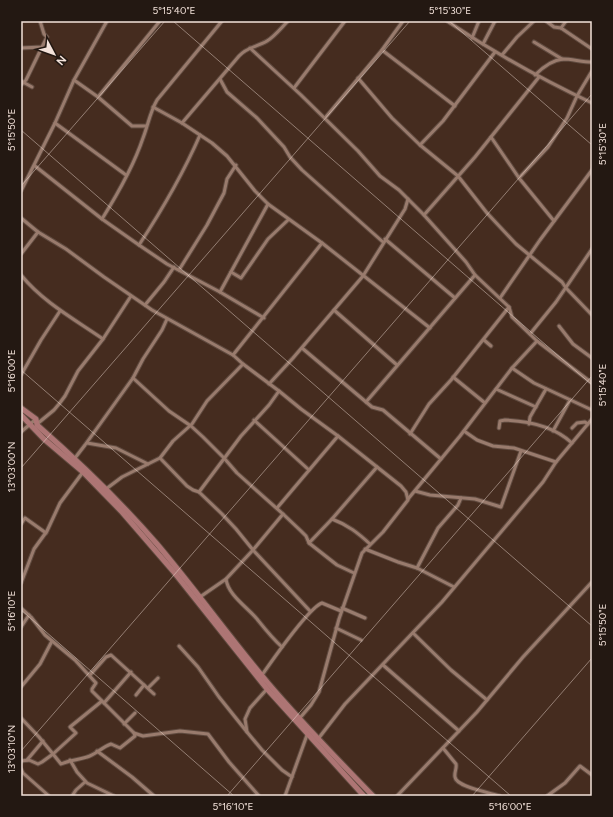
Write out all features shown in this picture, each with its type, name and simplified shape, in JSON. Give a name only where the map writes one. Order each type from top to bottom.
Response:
[{"type":"main road","points":[[21,408],[75,458],[156,543],[262,675],[299,718],[374,796]]},
{"type":"main road","points":[[21,415],[44,439],[82,472],[122,512],[151,545],[267,689],[307,735],[364,796]]},
{"type":"street","points":[[32,87],[22,83],[47,37],[44,34],[40,21]]},
{"type":"street","points":[[21,191],[35,166],[74,80],[107,21]]},
{"type":"street","points":[[98,97],[160,21]]},
{"type":"street","points":[[102,219],[126,175],[143,138],[156,100],[222,21]]},
{"type":"street","points":[[182,123],[245,50],[266,42],[288,21]]},
{"type":"street","points":[[294,88],[345,21]]},
{"type":"street","points":[[325,118],[382,50],[404,21]]},
{"type":"street","points":[[447,21],[472,38],[537,76],[592,103]]},
{"type":"street","points":[[472,38],[479,21]]},
{"type":"street","points":[[483,44],[495,21]]},
{"type":"street","points":[[502,55],[517,37],[534,21]]},
{"type":"street","points":[[546,21],[554,27],[561,28],[592,49]]},
{"type":"street","points":[[561,28],[566,21]]},
{"type":"street","points":[[534,42],[562,59],[592,62]]},
{"type":"street","points":[[21,48],[42,47]]},
{"type":"street","points":[[250,48],[325,118],[358,151],[380,176],[399,190],[424,215],[466,262],[475,275],[509,307],[512,317],[537,341],[592,383]]},
{"type":"street","points":[[382,50],[455,106]]},
{"type":"street","points":[[420,145],[443,121],[495,52]]},
{"type":"street","points":[[424,215],[491,137],[541,69],[562,59]]},
{"type":"street","points":[[519,178],[548,146],[567,118],[577,96],[592,71]]},
{"type":"street","points":[[358,78],[392,118],[420,145],[458,176],[486,213],[529,256],[562,282],[592,316]]},
{"type":"street","points":[[220,79],[227,92],[258,118],[302,170],[455,298]]},
{"type":"street","points":[[74,80],[98,97],[132,126],[146,126]]},
{"type":"street","points":[[153,107],[182,123],[227,156],[236,165],[255,191],[268,204],[288,220],[322,243],[430,328]]},
{"type":"street","points":[[55,123],[126,175]]},
{"type":"street","points":[[139,245],[188,163],[200,135]]},
{"type":"street","points":[[491,137],[519,178],[554,221]]},
{"type":"street","points":[[179,270],[224,193],[227,178],[236,165]]},
{"type":"street","points":[[35,166],[102,219],[139,245],[179,270],[264,318]]},
{"type":"street","points":[[500,298],[592,170]]},
{"type":"street","points":[[269,384],[302,348],[363,276],[384,240],[405,209],[408,199]]},
{"type":"street","points":[[220,292],[268,204]]},
{"type":"street","points":[[21,218],[38,232],[66,249],[104,278],[131,296],[167,319],[233,355],[401,486],[406,492],[408,500]]},
{"type":"street","points":[[231,272],[241,278],[268,239],[288,220]]},
{"type":"street","points":[[21,254],[38,232]]},
{"type":"street","points":[[233,355],[264,318],[322,243]]},
{"type":"street","points":[[530,334],[556,302],[592,251]]},
{"type":"street","points":[[145,305],[174,267]]},
{"type":"street","points":[[21,275],[30,286],[60,311],[103,339]]},
{"type":"street","points":[[366,402],[475,275]]},
{"type":"street","points":[[21,432],[54,410],[59,404],[65,396],[78,371],[103,339],[131,296]]},
{"type":"street","points":[[410,434],[429,404],[484,340],[509,307]]},
{"type":"street","points":[[334,310],[398,365]]},
{"type":"street","points":[[21,375],[60,311]]},
{"type":"street","points":[[75,458],[133,378],[167,319]]},
{"type":"street","points":[[559,326],[573,344],[592,358]]},
{"type":"street","points":[[484,340],[491,346]]},
{"type":"street","points":[[299,718],[311,705],[319,692],[336,628],[362,553],[383,532],[464,431],[512,368],[537,341]]},
{"type":"street","points":[[302,348],[372,407],[383,410],[441,459]]},
{"type":"street","points":[[106,489],[122,477],[160,458],[173,441],[191,426],[204,404],[243,364]]},
{"type":"street","points":[[512,368],[546,389],[592,410]]},
{"type":"street","points":[[453,377],[485,403]]},
{"type":"street","points":[[133,378],[169,411],[191,426],[224,458],[237,473],[306,536],[309,543],[337,565],[354,573]]},
{"type":"street","points":[[496,389],[536,407]]},
{"type":"street","points":[[529,424],[530,417],[546,389]]},
{"type":"street","points":[[199,492],[241,436],[279,391]]},
{"type":"street","points":[[553,431],[570,400]]},
{"type":"street","points":[[318,739],[345,704],[454,588],[543,482],[556,462],[592,419]]},
{"type":"street","points":[[254,420],[309,470]]},
{"type":"street","points":[[499,428],[500,421],[503,420],[542,425],[560,434],[572,443]]},
{"type":"street","points":[[572,428],[577,423],[585,422],[588,424]]},
{"type":"street","points":[[464,431],[477,440],[493,446],[514,448],[556,462]]},
{"type":"street","points":[[277,508],[338,436]]},
{"type":"street","points":[[87,443],[116,448],[148,464]]},
{"type":"street","points":[[415,491],[430,495],[475,499],[501,506],[521,451]]},
{"type":"street","points":[[160,458],[187,486],[192,490],[199,492],[236,529],[253,550],[310,611]]},
{"type":"street","points":[[309,543],[377,467]]},
{"type":"street","points":[[21,583],[34,549],[46,532],[60,503],[82,472]]},
{"type":"street","points":[[417,568],[438,528],[458,505],[462,498]]},
{"type":"street","points":[[199,597],[226,579],[283,514]]},
{"type":"street","points":[[21,524],[25,518],[46,532]]},
{"type":"street","points":[[332,519],[346,524],[359,533],[370,544]]},
{"type":"street","points":[[365,549],[417,568],[454,588]]},
{"type":"street","points":[[226,579],[226,582],[234,595],[256,618],[272,638],[282,647]]},
{"type":"street","points":[[397,796],[460,731],[523,657],[592,582]]},
{"type":"street","points":[[262,675],[310,611],[319,604],[322,603],[342,609],[365,618]]},
{"type":"street","points":[[21,608],[29,615],[45,635],[75,660],[90,675],[96,683],[92,691],[134,733],[143,736],[180,731],[208,734],[229,762],[260,796]]},
{"type":"street","points":[[21,627],[29,615]]},
{"type":"street","points":[[336,628],[361,640]]},
{"type":"street","points":[[413,633],[451,670],[487,700]]},
{"type":"street","points":[[21,686],[40,664],[52,641]]},
{"type":"street","points":[[179,646],[198,668],[246,732],[282,770],[292,777]]},
{"type":"street","points":[[90,675],[106,657],[111,655],[154,694]]},
{"type":"street","points":[[383,665],[460,731]]},
{"type":"street","points":[[21,761],[27,760],[38,764],[52,754],[76,733],[70,727],[103,702],[130,672]]},
{"type":"street","points":[[148,688],[158,678]]},
{"type":"street","points":[[136,695],[144,685]]},
{"type":"street","points":[[246,732],[246,719],[250,708],[267,689]]},
{"type":"street","points":[[124,724],[135,712]]},
{"type":"street","points":[[21,718],[61,764],[70,760],[89,757],[110,744],[120,748],[135,736],[134,733]]},
{"type":"street","points":[[285,796],[307,735]]},
{"type":"street","points":[[27,760],[43,742]]},
{"type":"street","points":[[443,748],[456,764],[455,777],[458,782],[487,793],[500,796]]},
{"type":"street","points":[[97,751],[153,795]]},
{"type":"street","points":[[70,760],[77,772],[86,782],[106,794],[114,796]]},
{"type":"street","points":[[547,796],[565,783],[580,766],[592,775]]},
{"type":"street","points":[[21,768],[23,773],[49,796]]},
{"type":"street","points":[[72,796],[76,790],[86,782]]}]
